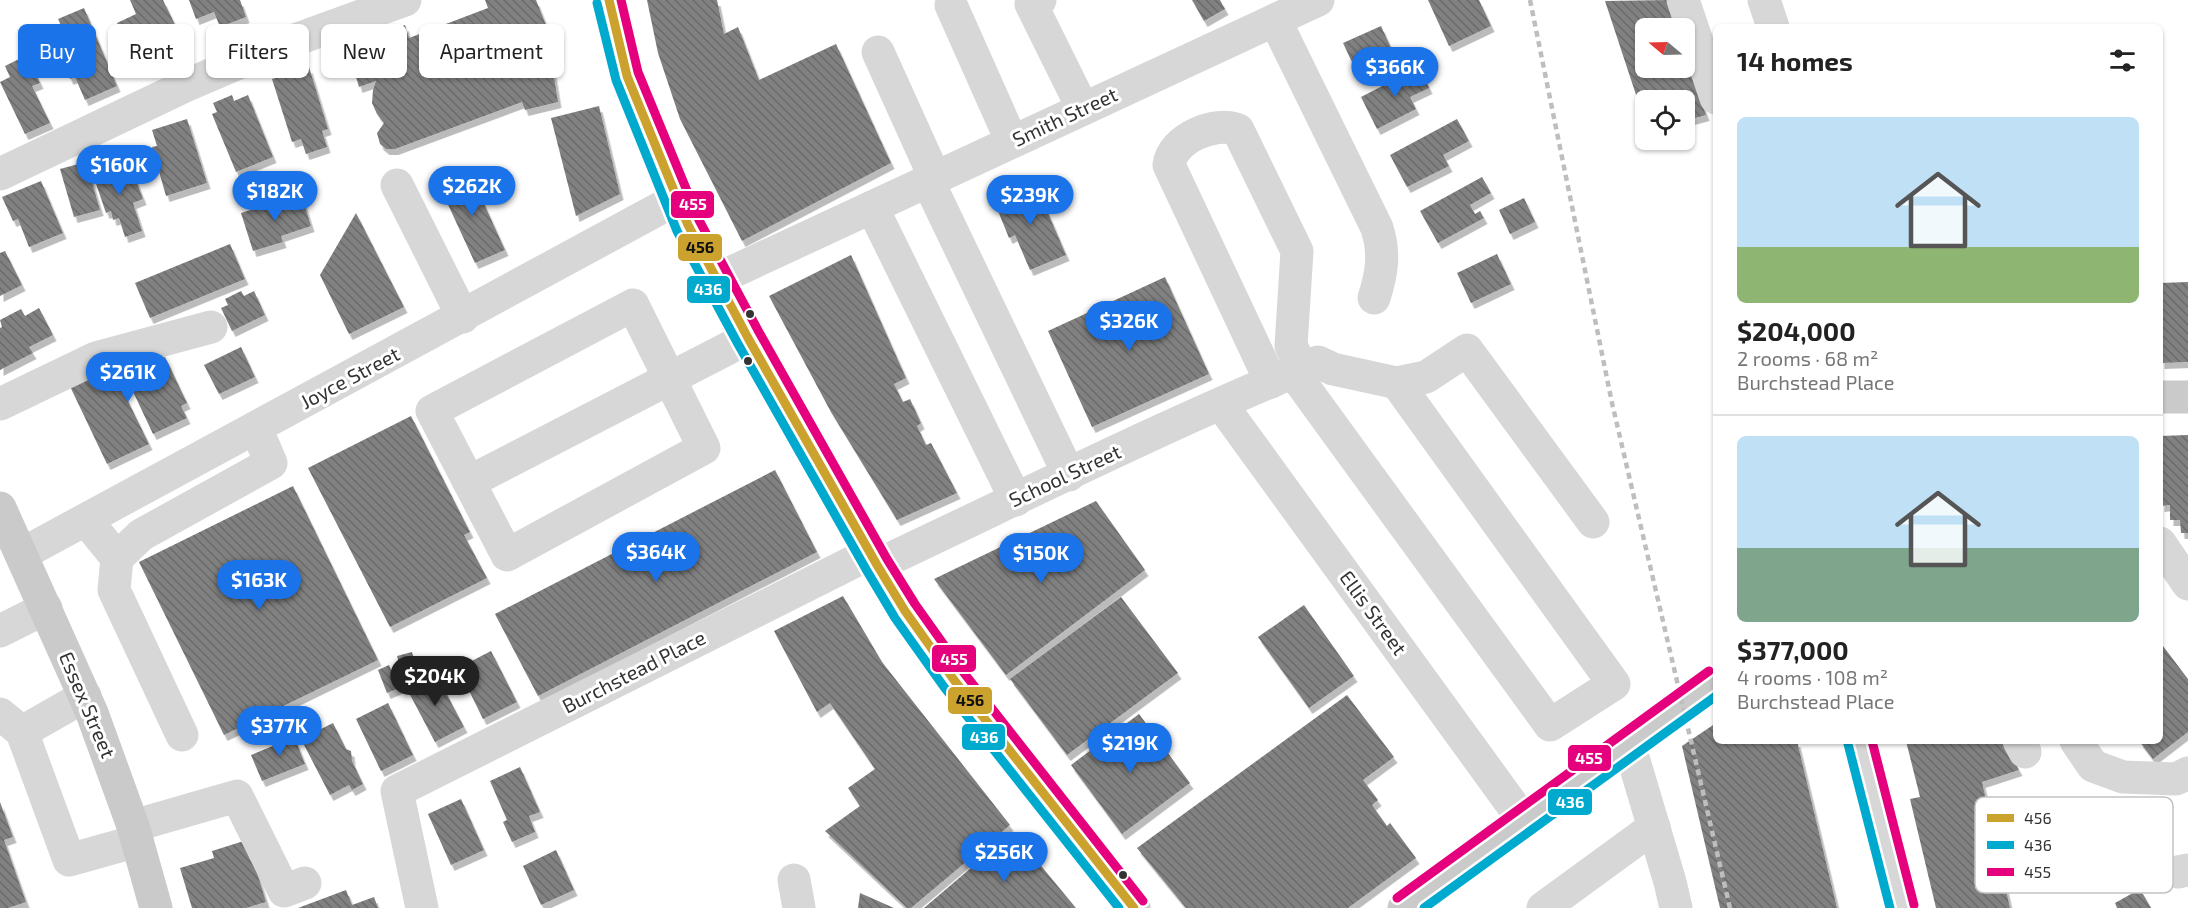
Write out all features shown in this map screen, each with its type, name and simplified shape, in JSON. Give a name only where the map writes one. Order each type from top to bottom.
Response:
[{"type":"main road","points":[[609,0],[627,76],[677,199],[715,280],[874,559],[905,611],[954,680],[1134,908]]},
{"type":"main road","points":[[2163,397],[2188,397]]},
{"type":"main road","name":"Essex Street","points":[[1,513],[22,554],[85,696],[113,767],[156,908]]},
{"type":"main road","points":[[1404,908],[1713,683]]},
{"type":"street","points":[[0,174],[187,85],[281,45],[405,0]]},
{"type":"street","points":[[1040,0],[1031,4],[1083,109]]},
{"type":"street","name":"Smith Street","points":[[715,280],[1318,0]]},
{"type":"street","points":[[1683,0],[1713,89]]},
{"type":"street","points":[[1764,0],[1772,24]]},
{"type":"street","points":[[951,5],[1012,142]]},
{"type":"street","points":[[1275,20],[1377,228],[1383,250],[1383,263],[1374,298]]},
{"type":"street","points":[[878,52],[931,179],[1069,475]]},
{"type":"street","points":[[1296,371],[1291,346],[1297,251],[1238,129],[1230,126],[1215,126],[1179,144],[1170,156],[1169,165],[1296,371],[1550,725],[1614,684],[1396,383]]},
{"type":"street","points":[[397,185],[463,317]]},
{"type":"street","name":"Joyce Street","points":[[22,554],[677,199]]},
{"type":"street","points":[[872,207],[1016,500]]},
{"type":"street","points":[[633,305],[704,448],[507,555],[469,482],[432,411],[633,305]]},
{"type":"street","points":[[0,404],[96,358],[211,327]]},
{"type":"street","points":[[469,482],[747,338]]},
{"type":"street","points":[[1296,371],[1333,369],[1396,383],[1426,377],[1467,350],[1593,522]]},
{"type":"street","name":"School Street","points":[[874,559],[1016,500],[1296,371]]},
{"type":"street","name":"Ellis Street","points":[[1221,404],[1524,821]]},
{"type":"street","points":[[182,735],[114,590],[117,558],[141,535],[272,463],[256,428]]},
{"type":"street","points":[[86,520],[117,558]]},
{"type":"street","points":[[2163,549],[2178,581]]},
{"type":"street","name":"Burchstead Place","points":[[422,908],[397,791],[874,559]]},
{"type":"street","points":[[0,631],[46,608]]},
{"type":"street","points":[[85,696],[11,723],[69,860],[237,796],[284,891],[305,884]]},
{"type":"street","points":[[1629,744],[1676,908]]},
{"type":"street","points":[[1861,744],[1902,908]]},
{"type":"street","points":[[2078,744],[2093,766],[2124,777],[2176,779],[2188,773]]},
{"type":"street","points":[[1543,908],[1654,827]]},
{"type":"building","points":[[130,0],[163,0],[175,24],[117,24],[136,14]]},
{"type":"building","points":[[189,0],[240,0],[246,17],[228,24],[219,24],[214,12],[196,19]]},
{"type":"building","points":[[485,0],[536,0],[546,24],[446,24],[488,8]]},
{"type":"building","points":[[647,0],[717,0],[724,34],[738,27],[759,80],[836,44],[891,163],[742,241],[680,119],[658,53]]},
{"type":"building","points":[[1192,0],[1220,0],[1225,9],[1204,21]]},
{"type":"building","points":[[1428,0],[1479,0],[1491,26],[1449,46]]},
{"type":"building","points":[[1668,0],[1677,18],[1635,18],[1635,78],[1693,78],[1706,115],[1695,118],[1695,90],[1635,92],[1605,1]]},
{"type":"building","points":[[84,8],[91,24],[60,24],[58,19]]},
{"type":"building","points":[[1381,26],[1396,59],[1359,77],[1343,43]]},
{"type":"building","points":[[407,32],[409,38],[419,34],[419,78],[554,78],[558,102],[525,110],[522,102],[395,149],[386,149],[380,144],[377,133],[384,123],[372,103],[376,81],[359,87],[356,78],[407,78]]},
{"type":"building","points":[[96,36],[108,65],[108,78],[114,78],[117,86],[85,100],[75,78],[96,78]]},
{"type":"building","points":[[18,60],[18,78],[38,78],[40,83],[32,86],[50,123],[25,134],[0,82],[10,77],[5,66]]},
{"type":"building","points":[[309,67],[328,129],[322,131],[327,147],[306,154],[301,139],[292,142],[272,79],[309,78]]},
{"type":"building","points":[[1419,67],[1429,88],[1410,97],[1416,109],[1377,129],[1361,97]]},
{"type":"building","points":[[232,95],[234,101],[248,95],[273,157],[236,172],[212,114],[217,112],[213,103]]},
{"type":"building","points":[[599,106],[620,194],[576,216],[551,118]]},
{"type":"building","points":[[187,119],[207,183],[166,196],[152,147],[157,146],[152,130]]},
{"type":"building","points":[[1457,119],[1469,141],[1443,155],[1449,166],[1407,187],[1390,155]]},
{"type":"building","points":[[86,162],[100,210],[74,217],[60,169]]},
{"type":"building","points":[[122,162],[128,180],[135,178],[143,199],[133,203],[142,231],[125,237],[119,218],[113,220],[111,211],[106,213],[92,172]]},
{"type":"building","points":[[469,171],[505,250],[475,263],[439,185]]},
{"type":"building","points":[[1482,177],[1491,193],[1470,205],[1475,214],[1480,211],[1484,218],[1438,243],[1420,211]]},
{"type":"building","points":[[41,181],[63,233],[29,247],[18,219],[13,221],[2,197]]},
{"type":"building","points":[[1035,183],[1066,255],[1030,270],[1015,235],[1009,238],[994,201]]},
{"type":"building","points":[[301,194],[311,226],[281,236],[283,242],[253,251],[241,213]]},
{"type":"building","points":[[1524,198],[1535,222],[1510,234],[1499,210]]},
{"type":"building","points":[[356,213],[404,307],[349,334],[320,275]]},
{"type":"building","points":[[230,244],[245,279],[150,318],[135,283]]},
{"type":"building","points":[[5,251],[22,285],[0,296],[0,253]]},
{"type":"building","points":[[1497,254],[1511,284],[1471,303],[1457,273]]},
{"type":"building","points":[[851,255],[906,378],[894,384],[903,402],[910,399],[921,423],[917,426],[926,445],[931,443],[957,493],[897,520],[831,412],[769,296]]},
{"type":"building","points":[[1165,277],[1209,374],[1092,427],[1048,331]]},
{"type":"building","points":[[2188,282],[2188,362],[2163,363],[2163,283]]},
{"type":"building","points":[[241,291],[244,296],[254,291],[265,315],[232,331],[221,308],[228,305],[225,299]]},
{"type":"building","points":[[39,308],[53,335],[29,347],[33,353],[0,370],[0,328],[2,327],[0,320],[21,309],[25,316]]},
{"type":"building","points":[[241,347],[255,377],[219,394],[204,365]]},
{"type":"building","points":[[145,354],[149,364],[165,357],[187,403],[181,406],[187,418],[153,434],[129,383],[121,387],[149,444],[107,464],[67,380]]},
{"type":"building","points":[[411,416],[470,532],[464,535],[487,578],[390,627],[308,468]]},
{"type":"building","points":[[2188,435],[2188,533],[2181,533],[2180,520],[2170,520],[2170,505],[2163,506],[2163,436]]},
{"type":"building","points":[[775,470],[817,552],[538,696],[495,614]]},
{"type":"building","points":[[293,486],[378,660],[224,735],[139,562]]},
{"type":"building","points":[[1096,501],[1145,570],[1006,675],[934,579]]},
{"type":"building","points":[[843,596],[882,662],[1010,825],[911,908],[907,908],[825,831],[860,806],[848,788],[875,769],[830,703],[817,712],[774,631]]},
{"type":"building","points":[[1121,597],[1178,673],[1067,755],[1010,679]]},
{"type":"building","points":[[1304,605],[1354,676],[1309,708],[1258,637]]},
{"type":"building","points":[[2163,646],[2188,679],[2188,732],[2153,759],[2141,744],[2163,744]]},
{"type":"building","points":[[491,651],[517,702],[483,719],[458,668]]},
{"type":"building","points":[[412,652],[417,670],[403,675],[397,656]]},
{"type":"building","points":[[389,665],[399,688],[387,693],[378,670]]},
{"type":"building","points":[[435,672],[464,727],[435,742],[406,687]]},
{"type":"building","points":[[1347,695],[1394,757],[1363,780],[1378,800],[1372,805],[1387,826],[1390,823],[1416,858],[1348,908],[1186,908],[1137,848]]},
{"type":"building","points":[[388,703],[413,755],[381,771],[356,719]]},
{"type":"building","points":[[1139,714],[1190,783],[1122,834],[1071,765]]},
{"type":"building","points":[[333,723],[346,749],[351,751],[352,761],[363,784],[352,790],[349,785],[330,795],[301,739]]},
{"type":"building","points":[[1713,725],[1713,744],[1798,744],[1837,908],[1720,908],[1682,746]]},
{"type":"building","points":[[291,729],[305,764],[262,781],[251,755],[280,743],[276,735]]},
{"type":"building","points":[[1907,744],[2005,744],[2019,770],[1982,782],[1985,797],[1975,797],[1975,893],[2007,893],[2010,908],[1936,908],[1910,799],[1920,797]]},
{"type":"building","points":[[520,767],[540,812],[529,816],[535,832],[512,842],[503,822],[507,820],[490,781]]},
{"type":"building","points":[[461,799],[484,850],[451,865],[428,814]]},
{"type":"building","points":[[0,802],[13,837],[4,840],[26,902],[8,908],[0,908]]},
{"type":"building","points":[[1013,832],[1076,908],[924,908]]},
{"type":"building","points":[[247,840],[266,902],[246,908],[192,908],[180,868],[214,858],[212,851]]},
{"type":"building","points":[[556,850],[574,890],[541,905],[523,866]]},
{"type":"building","points":[[346,890],[352,905],[374,897],[378,908],[298,908]]},
{"type":"building","points":[[860,893],[894,908],[858,908]]},
{"type":"building","points":[[2133,893],[2142,893],[2151,908],[2117,908],[2115,903]]},
{"type":"railway","points":[[1530,0],[1612,403],[1730,908]]},
{"type":"transit line","name":"456","points":[[609,0],[627,76],[688,225],[748,338],[877,565],[905,611],[954,680],[1134,908]]},
{"type":"transit line","name":"455","points":[[621,0],[638,72],[699,220],[759,332],[887,559],[915,604],[964,673],[1143,901]]},
{"type":"transit line","name":"436","points":[[597,3],[616,80],[677,231],[738,344],[867,571],[895,618],[944,687],[1119,908]]},
{"type":"transit line","name":"455","points":[[1397,898],[1709,671]]},
{"type":"transit line","name":"436","points":[[1424,908],[1713,698]]},
{"type":"transit line","name":"436","points":[[1848,744],[1890,908]]},
{"type":"transit line","name":"455","points":[[1873,744],[1914,905]]}]
